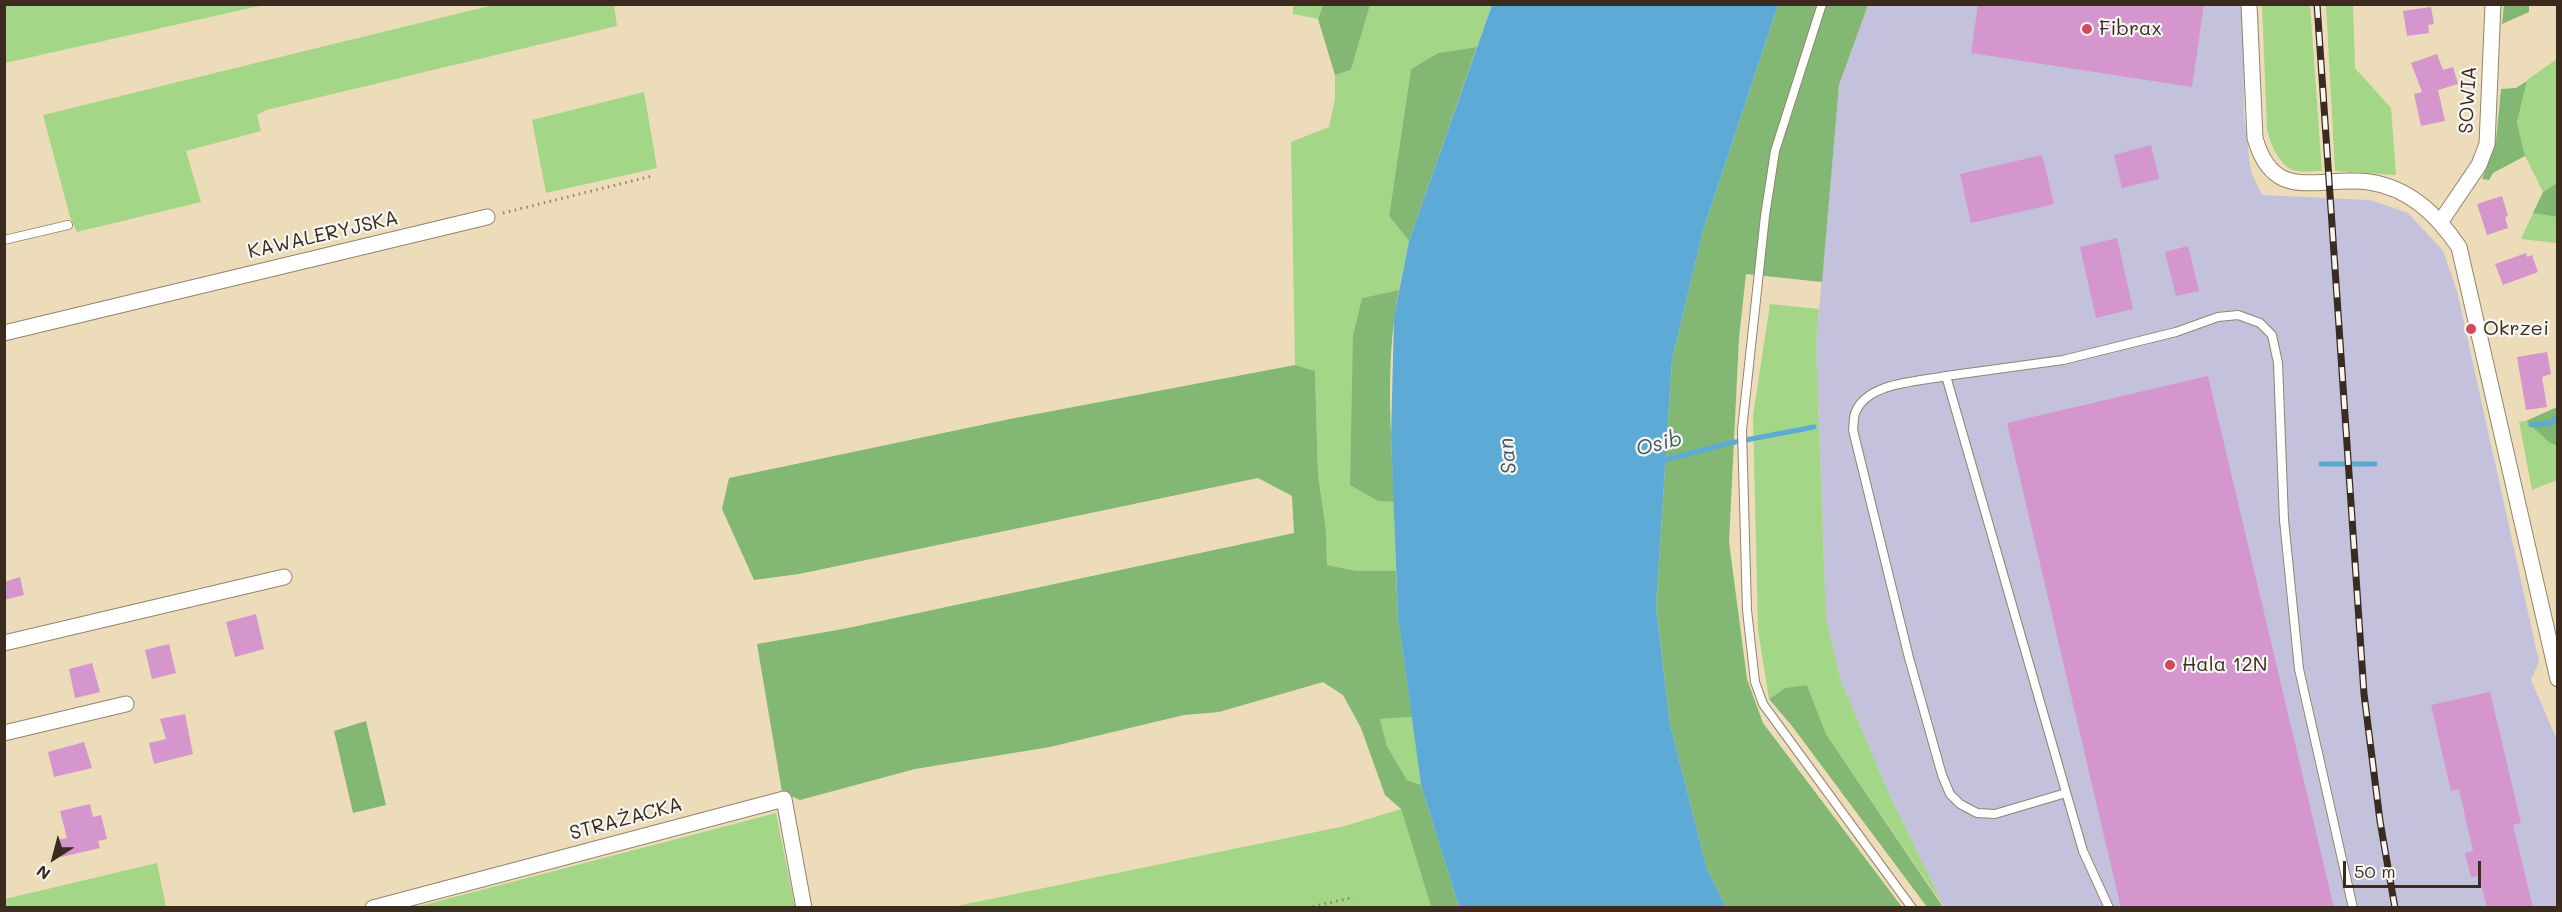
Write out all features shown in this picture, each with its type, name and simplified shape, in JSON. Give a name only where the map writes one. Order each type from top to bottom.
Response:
[{"type":"street","points":[[2249,4],[2255,138],[2260,158],[2268,169],[2282,178],[2298,183],[2370,182],[2394,189],[2419,202],[2441,221],[2459,248],[2558,679]]},
{"type":"street","name":"SOWIA","points":[[2441,221],[2479,165],[2487,144],[2493,4]]},
{"type":"street","name":"KAWALERYJSKA","points":[[4,333],[487,217]]},
{"type":"street","points":[[4,643],[284,577]]},
{"type":"street","points":[[4,733],[126,704]]},
{"type":"street","name":"STRAŻACKA","points":[[373,908],[784,799],[804,908]]},
{"type":"lane","points":[[1822,4],[1775,151],[1765,216],[1742,430],[1747,610],[1755,682],[1764,704],[1781,731],[1837,803],[1912,908]]},
{"type":"lane","points":[[4,240],[68,225]]},
{"type":"lane","points":[[2066,793],[1995,814],[1977,813],[1960,804],[1950,794],[1942,776],[1906,646],[1853,430],[1855,412],[1864,400],[1880,390],[1946,376],[2063,360],[2176,332],[2218,317],[2238,315],[2260,323],[2272,335],[2278,363],[2284,520],[2299,669],[2353,908]]},
{"type":"lane","points":[[1946,376],[2083,851],[2109,908]]},
{"type":"path","points":[[487,217],[652,176]]},
{"type":"path","points":[[1307,908],[1354,897]]},
{"type":"shaded area","points":[[1868,5],[2243,5],[2244,117],[2251,172],[2262,195],[2370,200],[2408,213],[2443,251],[2457,291],[2539,662],[2531,680],[2557,740],[2557,907],[1944,907],[1891,798],[1841,681],[1826,618],[1816,344],[1839,85]]},
{"type":"green space","points":[[5,4],[264,4],[264,5],[5,63]]},
{"type":"green space","points":[[493,5],[614,5],[617,26],[266,110],[257,115],[261,131],[186,151],[201,202],[77,232],[70,217],[43,115]]},
{"type":"green space","points":[[1293,5],[1323,5],[1318,19],[1293,14]]},
{"type":"green space","points":[[1323,5],[1370,5],[1351,70],[1335,75],[1318,19]]},
{"type":"green space","points":[[1370,5],[1492,5],[1477,47],[1438,53],[1411,69],[1389,216],[1409,241],[1399,290],[1362,298],[1378,501],[1394,502],[1396,571],[1357,571],[1327,565],[1326,530],[1318,474],[1315,371],[1295,365],[1291,142],[1329,127],[1335,99],[1335,75],[1351,70]]},
{"type":"green space","points":[[1778,5],[1868,5],[1839,85],[1822,282],[1746,274],[1739,338],[1729,542],[1747,679],[1763,723],[1902,907],[1726,907],[1707,869],[1670,724],[1656,607],[1672,360],[1703,231]]},
{"type":"green space","points":[[2262,5],[2310,5],[2322,171],[2293,170],[2279,159],[2270,141],[2267,130]]},
{"type":"green space","points":[[2326,5],[2353,5],[2355,68],[2391,108],[2396,175],[2335,171]]},
{"type":"green space","points":[[2504,5],[2529,5],[2529,12],[2502,24]]},
{"type":"green space","points":[[1477,47],[1409,241],[1389,216],[1411,69],[1438,53]]},
{"type":"green space","points":[[2557,59],[2557,183],[2543,192],[2525,156],[2517,122],[2527,80]]},
{"type":"green space","points":[[2527,81],[2517,122],[2525,156],[2493,173],[2489,180],[2482,179],[2496,140],[2501,89],[2516,88]]},
{"type":"green space","points":[[644,92],[657,168],[546,193],[532,120]]},
{"type":"green space","points":[[2557,183],[2557,217],[2533,213],[2543,192]]},
{"type":"green space","points":[[2533,213],[2557,217],[2557,243],[2521,239]]},
{"type":"green space","points":[[1399,290],[1390,369],[1394,502],[1378,501],[1350,485],[1353,336],[1362,298]]},
{"type":"green space","points":[[1770,304],[1819,309],[1816,344],[1826,618],[1841,681],[1891,798],[1944,907],[1826,734],[1807,685],[1785,688],[1769,699],[1758,630],[1753,416]]},
{"type":"green space","points":[[1295,365],[1315,371],[1318,474],[1326,530],[1327,565],[1357,571],[1396,571],[1398,617],[1412,717],[1380,719],[1387,746],[1407,780],[1421,785],[1459,907],[1431,907],[1401,809],[1385,795],[1361,728],[1343,695],[1323,682],[1219,712],[1184,715],[1050,747],[915,769],[800,800],[782,792],[757,644],[843,629],[1294,533],[1292,496],[1258,478],[799,574],[754,580],[722,509],[729,478],[1010,419]]},
{"type":"green space","points":[[2557,407],[2557,446],[2549,442],[2526,421]]},
{"type":"green space","points":[[2526,421],[2557,446],[2557,480],[2532,490],[2519,422]]},
{"type":"green space","points":[[1807,685],[1826,734],[1943,907],[1927,907],[1792,726],[1769,699],[1785,688]]},
{"type":"green space","points":[[1412,717],[1421,785],[1407,780],[1387,746],[1380,719]]},
{"type":"green space","points":[[366,721],[386,805],[353,813],[334,731]]},
{"type":"green space","points":[[1401,809],[1431,907],[947,908],[1345,826]]},
{"type":"green space","points":[[776,813],[795,907],[416,907]]},
{"type":"green space","points":[[157,863],[166,907],[5,907],[5,899]]},
{"type":"water","name":"San","points":[[1492,5],[1778,5],[1703,231],[1672,360],[1656,607],[1670,724],[1707,869],[1726,907],[1459,907],[1421,785],[1398,617],[1391,437],[1394,317],[1409,241]]},
{"type":"building","name":"Fibrax","points":[[1978,4],[2204,4],[2192,87],[1971,53]]},
{"type":"building","points":[[2431,7],[2434,24],[2428,25],[2429,33],[2407,36],[2403,11]]},
{"type":"building","points":[[2437,54],[2443,70],[2453,67],[2458,84],[2438,90],[2445,121],[2421,126],[2414,94],[2422,92],[2411,63]]},
{"type":"building","points":[[2151,145],[2159,179],[2122,188],[2114,155]]},
{"type":"building","points":[[2042,155],[2054,204],[1971,223],[1960,174]]},
{"type":"building","points":[[2502,196],[2508,216],[2505,217],[2508,228],[2487,235],[2477,204]]},
{"type":"building","points":[[2117,238],[2133,309],[2096,318],[2080,247]]},
{"type":"building","points":[[2188,246],[2199,291],[2176,296],[2165,252]]},
{"type":"building","points":[[2526,253],[2527,257],[2532,255],[2538,272],[2503,285],[2495,264]]},
{"type":"building","points":[[2547,352],[2551,374],[2542,377],[2547,407],[2526,410],[2517,357]]},
{"type":"building","name":"Hala 12N","points":[[2208,376],[2334,908],[2121,908],[2007,423]]},
{"type":"building","points":[[20,577],[24,595],[4,600],[4,582]]},
{"type":"building","points":[[256,614],[264,649],[235,657],[226,622]]},
{"type":"building","points":[[169,644],[176,673],[152,679],[145,650]]},
{"type":"building","points":[[92,663],[100,692],[75,698],[69,669]]},
{"type":"building","points":[[2490,692],[2521,823],[2513,825],[2533,908],[2487,908],[2479,876],[2471,877],[2465,853],[2473,851],[2459,789],[2451,791],[2431,705]]},
{"type":"building","points":[[185,714],[193,754],[154,764],[149,743],[166,739],[160,719]]},
{"type":"building","points":[[84,742],[92,768],[54,777],[48,752]]},
{"type":"building","points":[[90,804],[93,817],[101,815],[107,839],[98,841],[100,848],[61,857],[57,840],[67,838],[60,811]]},
{"type":"waterway","name":"Osib","points":[[2531,425],[2551,423],[2558,416]]},
{"type":"waterway","name":"Osib","points":[[1661,461],[1730,443],[1814,427]]},
{"type":"waterway","name":"Osib","points":[[2321,464],[2375,464]]},
{"type":"railway","points":[[2317,4],[2364,694],[2380,821],[2395,908]]},
{"type":"place","name":"Fibrax","points":[[2087,29]]},
{"type":"place","name":"Okrzei","points":[[2471,329]]},
{"type":"place","name":"Hala 12N","points":[[2170,665]]}]
